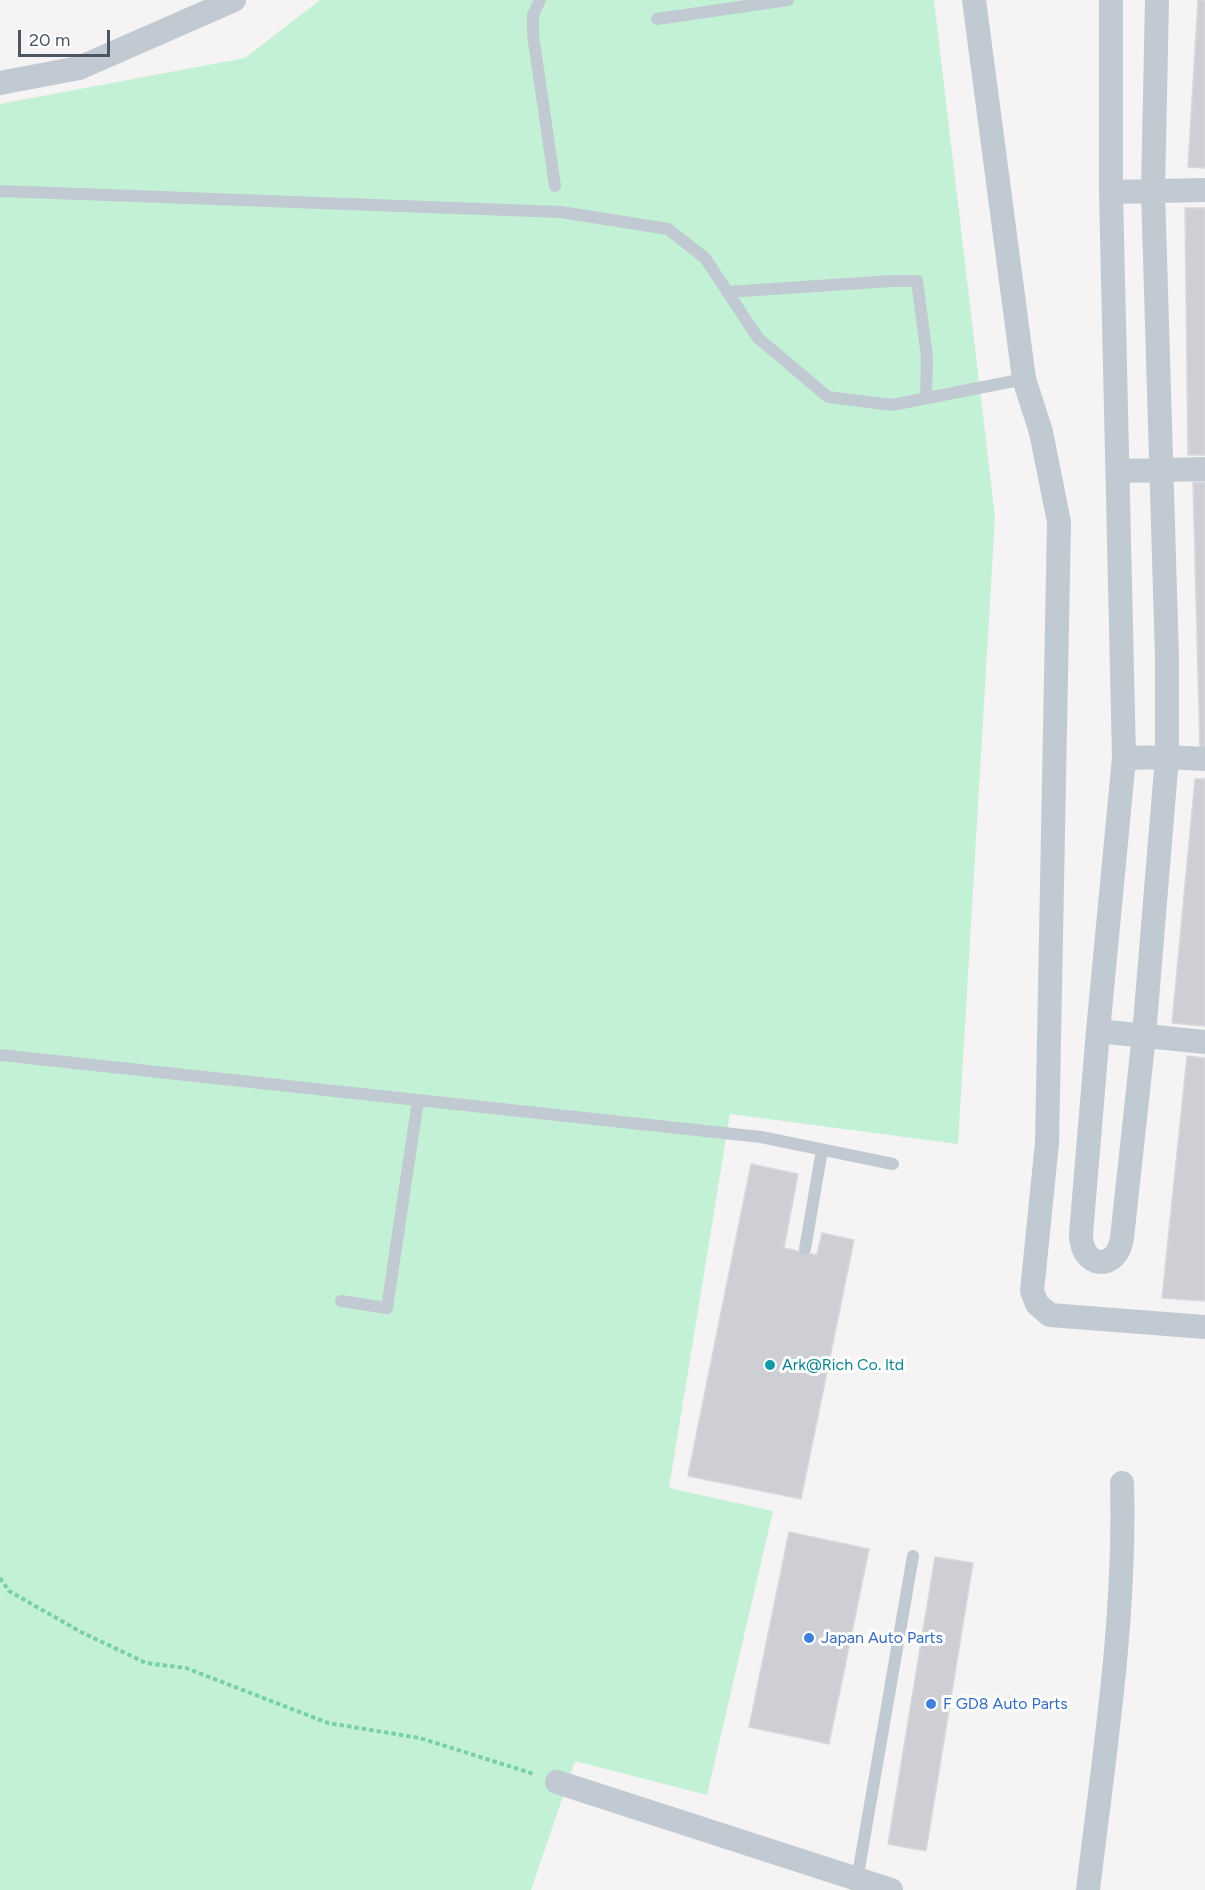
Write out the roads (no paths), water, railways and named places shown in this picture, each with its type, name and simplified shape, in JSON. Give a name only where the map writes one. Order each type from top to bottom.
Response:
[{"type":"street","points":[[0,83],[79,68],[234,0]]},
{"type":"street","points":[[974,0],[1024,379],[1041,432],[1059,522],[1047,1143],[1032,1291],[1037,1304],[1050,1315],[1205,1327]]},
{"type":"street","points":[[1112,0],[1112,192],[1124,758],[1081,1243],[1083,1252],[1098,1262],[1115,1257],[1120,1248],[1144,1035],[1167,757],[1167,658],[1153,191],[1157,0]]},
{"type":"street","points":[[1112,192],[1205,190]]},
{"type":"street","points":[[1118,471],[1205,469]]},
{"type":"street","points":[[1124,758],[1205,759]]},
{"type":"street","points":[[1098,1031],[1205,1042]]},
{"type":"street","points":[[1088,1890],[1117,1642],[1123,1521],[1122,1483]]},
{"type":"street","points":[[557,1782],[891,1890]]},
{"type":"lane","points":[[540,0],[533,15],[533,35],[555,186]]},
{"type":"lane","points":[[657,19],[788,0]]},
{"type":"lane","points":[[0,190],[561,212],[668,229],[705,258],[758,338],[828,397],[892,405],[1024,379]]},
{"type":"lane","points":[[727,291],[892,280],[917,281],[927,357],[926,398]]},
{"type":"lane","points":[[0,1055],[761,1137],[893,1164]]},
{"type":"lane","points":[[341,1300],[387,1308],[418,1100]]},
{"type":"lane","points":[[805,1249],[822,1150]]},
{"type":"lane","points":[[857,1880],[913,1556]]},
{"type":"place","name":"Ark@Rich Co. ltd","points":[[770,1365]]},
{"type":"place","name":"Japan Auto Parts","points":[[809,1638]]},
{"type":"place","name":"F GD8 Auto Parts","points":[[931,1704]]}]
